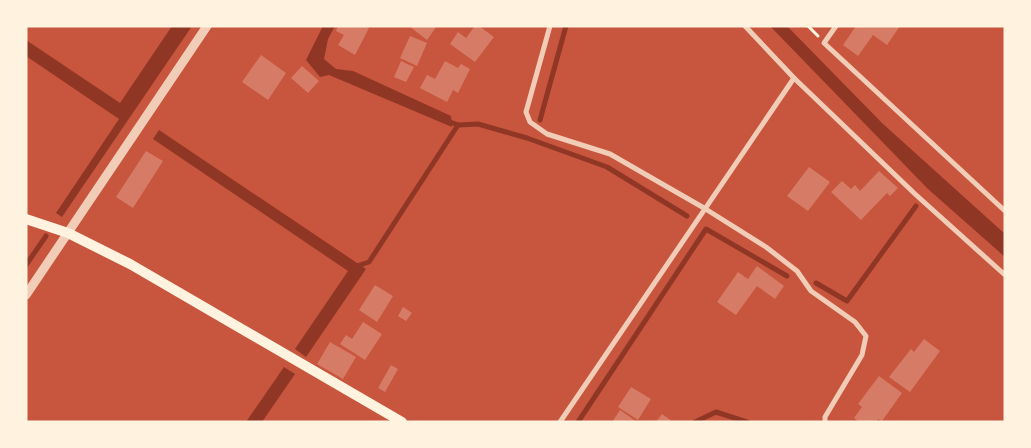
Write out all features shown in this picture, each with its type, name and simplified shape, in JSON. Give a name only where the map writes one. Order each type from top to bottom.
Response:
[{"type":"main road","points":[[26,219],[68,233],[130,264],[402,422]]},
{"type":"street","points":[[26,295],[207,26]]},
{"type":"street","points":[[550,26],[526,112],[530,122],[547,134],[610,154],[704,208],[766,247],[797,271],[811,291],[855,322],[866,336],[862,355],[825,417],[825,422]]},
{"type":"street","points":[[745,26],[794,78],[915,194],[1005,275]]},
{"type":"street","points":[[836,26],[824,43],[1005,211]]},
{"type":"street","points":[[560,422],[794,78]]},
{"type":"shaded area","points":[[172,26],[192,26],[62,217],[56,213],[119,119],[26,56],[26,40],[120,103]]},
{"type":"shaded area","points":[[323,26],[335,26],[328,39],[324,59],[336,69],[353,71],[451,116],[452,127],[329,75],[320,77],[306,60]]},
{"type":"shaded area","points":[[770,26],[787,26],[882,123],[1005,234],[1005,257],[928,189]]},
{"type":"shaded area","points":[[159,130],[366,269],[306,357],[295,349],[348,271],[153,139]]},
{"type":"shaded area","points":[[284,367],[295,374],[262,422],[246,422]]},
{"type":"building","points":[[338,26],[365,26],[369,28],[355,55],[338,45],[344,35],[336,31]]},
{"type":"building","points":[[409,26],[437,26],[427,40]]},
{"type":"building","points":[[475,26],[479,26],[494,37],[475,62],[450,44],[458,32],[466,38]]},
{"type":"building","points":[[856,26],[900,26],[887,45],[873,35],[858,56],[843,45]]},
{"type":"building","points":[[410,36],[427,43],[417,66],[400,58]]},
{"type":"building","points":[[261,55],[286,73],[268,100],[242,82]]},
{"type":"building","points":[[401,61],[414,67],[406,82],[394,77]]},
{"type":"building","points":[[445,61],[458,68],[461,64],[470,69],[458,93],[453,90],[447,102],[420,88],[427,75],[435,79]]},
{"type":"building","points":[[302,66],[319,81],[308,93],[291,78]]},
{"type":"building","points":[[146,151],[163,161],[133,208],[116,197]]},
{"type":"building","points":[[809,167],[830,182],[808,211],[787,196]]},
{"type":"building","points":[[879,171],[898,188],[890,196],[887,193],[861,220],[831,192],[842,181],[851,189],[855,185],[860,191]]},
{"type":"building","points":[[757,266],[784,286],[775,299],[757,286],[736,315],[717,302],[738,272],[748,279]]},
{"type":"building","points":[[375,285],[393,296],[377,322],[359,310]]},
{"type":"building","points":[[403,307],[412,313],[406,321],[398,316]]},
{"type":"building","points":[[363,322],[382,334],[365,360],[340,344],[346,335],[352,339]]},
{"type":"building","points":[[924,339],[940,351],[910,392],[889,377],[911,349],[914,352]]},
{"type":"building","points":[[330,342],[356,357],[343,379],[317,364]]},
{"type":"building","points":[[391,365],[398,369],[385,392],[378,388]]},
{"type":"building","points":[[879,376],[902,393],[882,421],[878,419],[876,422],[859,422],[854,418],[862,407],[858,404]]},
{"type":"building","points":[[631,387],[651,399],[638,420],[618,407]]},
{"type":"building","points":[[620,410],[637,422],[612,422]]},
{"type":"building","points":[[662,414],[673,422],[656,422]]},
{"type":"waterway","points":[[540,120],[566,26]]},
{"type":"waterway","points":[[445,120],[458,125],[478,124],[527,138],[607,167],[687,216]]},
{"type":"waterway","points":[[354,267],[369,262],[458,125]]},
{"type":"waterway","points":[[816,283],[847,301],[916,206]]},
{"type":"waterway","points":[[578,422],[706,229],[787,276]]},
{"type":"waterway","points":[[26,265],[46,236]]},
{"type":"waterway","points":[[695,422],[716,412],[747,422]]}]
